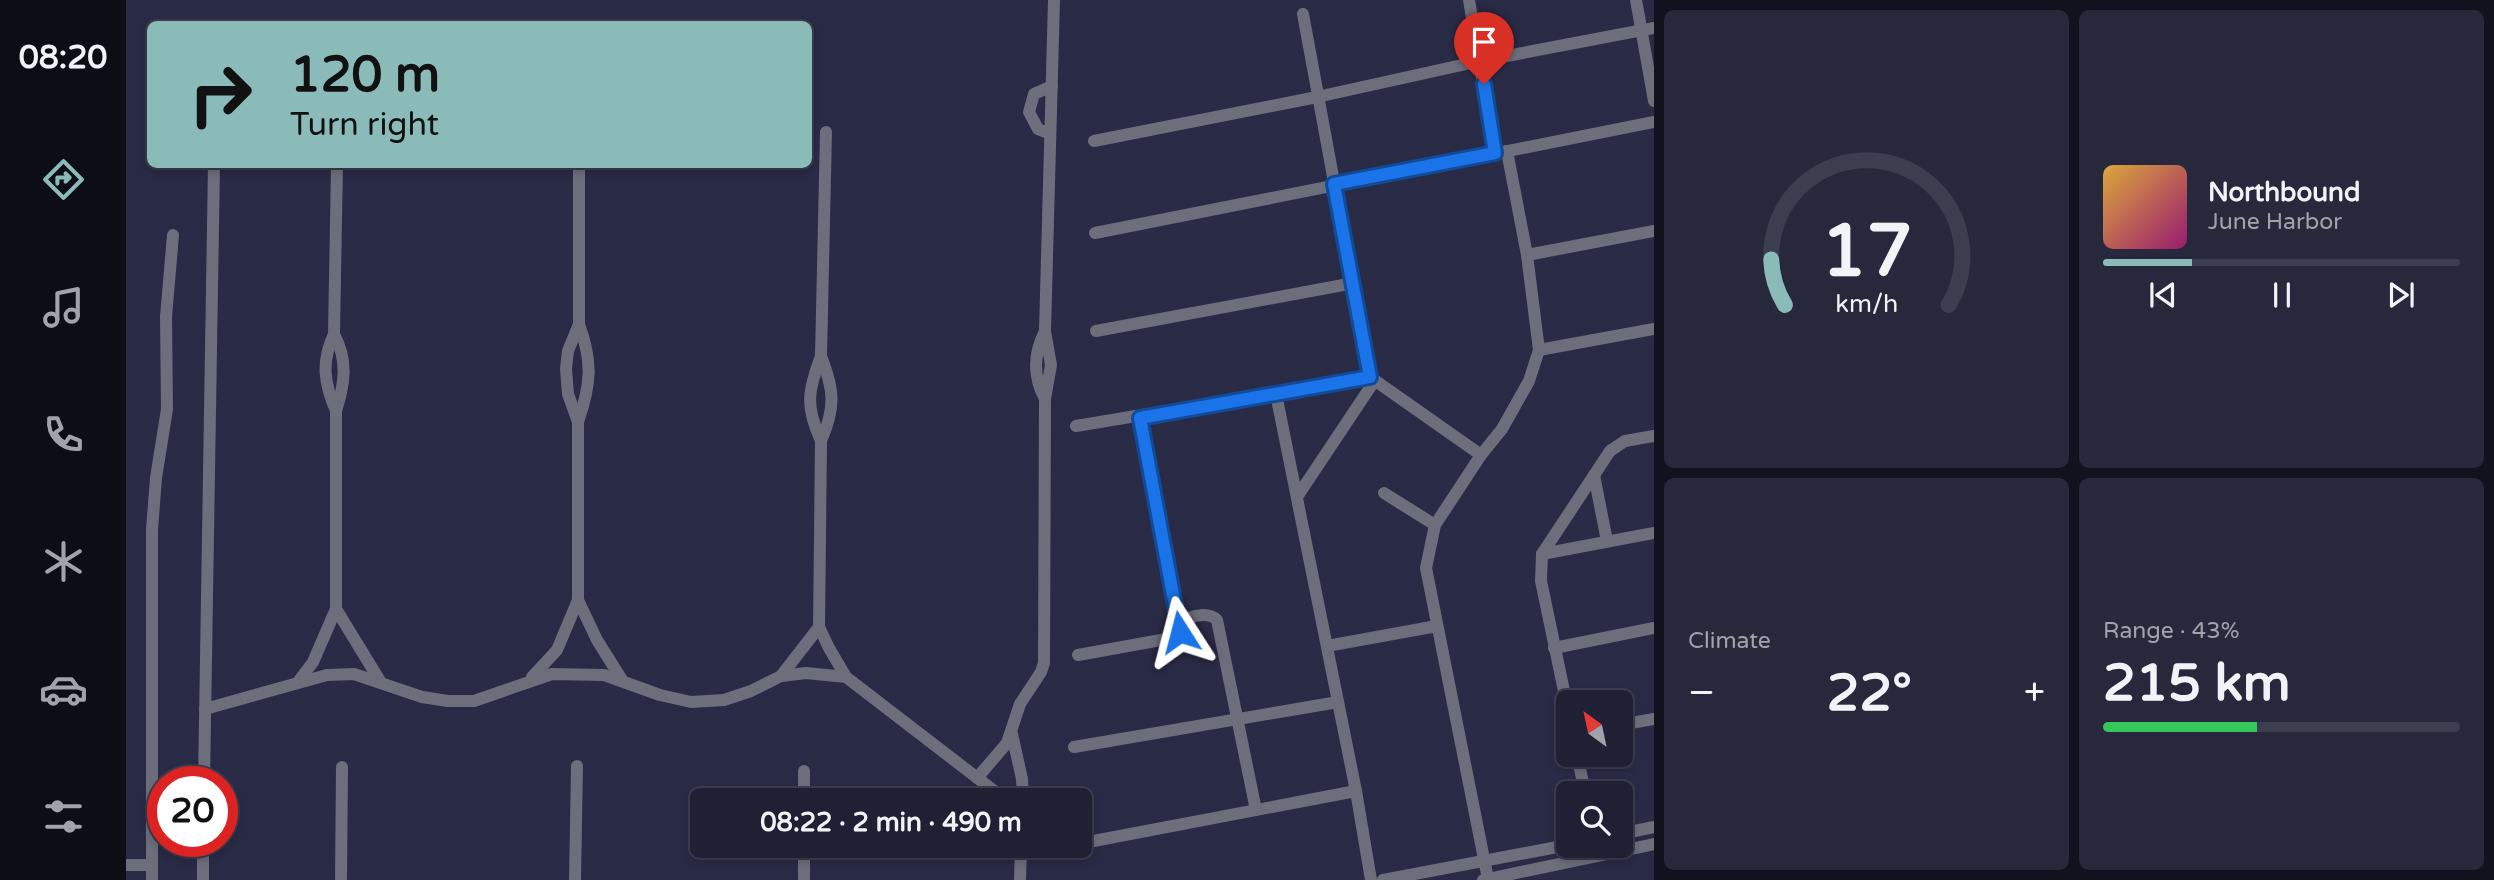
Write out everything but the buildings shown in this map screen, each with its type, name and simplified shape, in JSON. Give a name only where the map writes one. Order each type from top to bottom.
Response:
[{"type":"lane","points":[[977,778],[995,760],[1012,733],[1020,705],[1044,663],[1045,399],[1051,365],[1045,331],[1054,0]]},
{"type":"lane","points":[[1469,0],[1480,61],[1527,255],[1539,350],[1517,404],[1435,525],[1426,568],[1485,861],[1485,879],[1654,844]]},
{"type":"lane","points":[[1636,0],[1654,101]]},
{"type":"lane","points":[[1297,497],[1372,379],[1303,14]]},
{"type":"lane","points":[[1094,141],[1654,28]]},
{"type":"lane","points":[[1050,134],[1033,125],[1028,112],[1034,94],[1052,86]]},
{"type":"lane","points":[[1094,233],[1654,122]]},
{"type":"lane","points":[[821,441],[811,419],[808,400],[821,356],[826,132]]},
{"type":"lane","points":[[204,766],[214,168]]},
{"type":"lane","points":[[336,411],[327,391],[324,372],[325,352],[334,334],[337,168]]},
{"type":"lane","points":[[528,681],[557,650],[578,600],[578,422],[588,394],[590,370],[588,349],[579,324],[579,168]]},
{"type":"lane","points":[[1527,255],[1654,231]]},
{"type":"lane","points":[[152,880],[152,530],[156,478],[167,409],[166,317],[173,236]]},
{"type":"lane","points":[[1096,331],[1354,283]]},
{"type":"lane","points":[[578,422],[568,394],[566,369],[568,351],[579,324]]},
{"type":"lane","points":[[1539,350],[1654,329]]},
{"type":"lane","points":[[298,681],[313,662],[336,609],[336,411],[345,370],[344,352],[334,334]]},
{"type":"lane","points":[[821,356],[830,379],[833,397],[831,418],[821,441],[819,627],[846,677],[990,788]]},
{"type":"lane","points":[[1076,426],[1140,418],[1372,379],[1481,455]]},
{"type":"lane","points":[[1276,394],[1356,791],[1371,880]]},
{"type":"lane","points":[[1078,654],[1172,638],[1180,632],[1140,418]]},
{"type":"lane","points":[[1563,690],[1541,581],[1542,554],[1594,475],[1617,446],[1625,441],[1654,436]]},
{"type":"lane","points":[[1594,475],[1607,541]]},
{"type":"lane","points":[[1384,493],[1435,525]]},
{"type":"lane","points":[[1542,554],[1654,533]]},
{"type":"lane","points":[[578,600],[597,640],[622,680]]},
{"type":"lane","points":[[336,609],[380,681]]},
{"type":"lane","points":[[1179,620],[1203,615],[1210,615],[1217,620],[1256,810]]},
{"type":"lane","points":[[1327,646],[1437,626]]},
{"type":"lane","points":[[781,677],[819,627]]},
{"type":"lane","points":[[1554,648],[1654,628]]},
{"type":"lane","points":[[205,709],[327,675],[354,674],[422,697],[474,701],[552,674],[579,673],[604,675],[660,695],[691,702],[724,700],[781,677],[806,673],[846,677]]},
{"type":"lane","points":[[1074,747],[1338,702]]},
{"type":"lane","points":[[1633,723],[1654,719]]},
{"type":"lane","points":[[1012,733],[1022,788]]},
{"type":"lane","points":[[575,880],[577,766]]},
{"type":"lane","points":[[341,880],[342,767]]},
{"type":"lane","points":[[804,771],[804,788]]},
{"type":"lane","points":[[1092,841],[1356,791]]},
{"type":"lane","points":[[1633,831],[1654,827]]},
{"type":"lane","points":[[1383,880],[1556,847]]},
{"type":"lane","points":[[203,857],[203,880]]},
{"type":"lane","points":[[804,858],[804,880]]},
{"type":"lane","points":[[1020,880],[1021,858]]},
{"type":"lane","points":[[126,865],[152,865]]},
{"type":"route","points":[[1180,632],[1140,418],[1370,377],[1334,184],[1495,153],[1484,84]]}]
